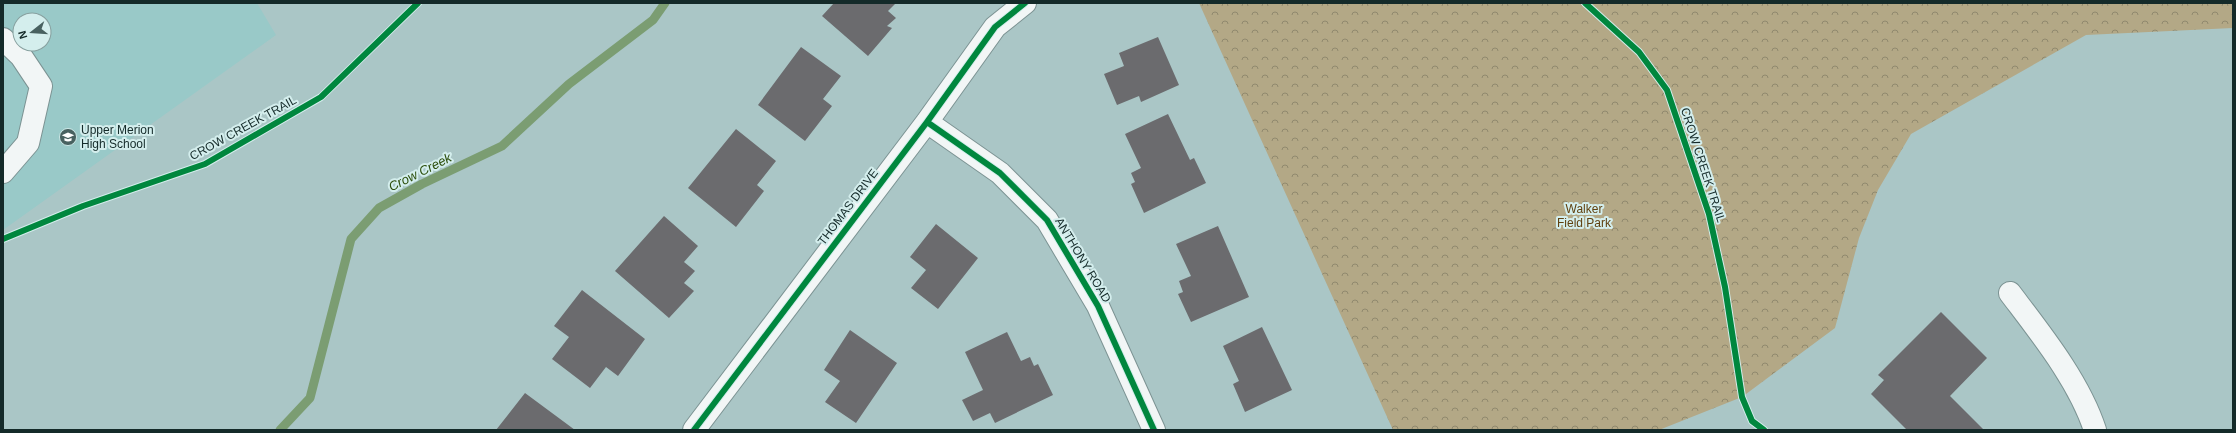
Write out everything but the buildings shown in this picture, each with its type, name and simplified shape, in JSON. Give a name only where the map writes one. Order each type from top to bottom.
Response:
[{"type":"street","name":"THOMAS DRIVE","points":[[694,430],[928,122],[995,27],[1025,3]]},
{"type":"street","points":[[3,39],[21,56],[41,86],[28,143],[3,172]]},
{"type":"street","name":"ANTHONY ROAD","points":[[928,122],[1000,173],[1047,220],[1098,306],[1154,430]]},
{"type":"street","points":[[2010,293],[2054,351],[2091,418],[2095,430]]},
{"type":"shaded area","name":"Upper Merion High School","points":[[3,3],[257,3],[276,35],[3,230]]},
{"type":"green space","name":"Walker Field Park","points":[[1199,3],[2233,3],[2233,28],[2086,35],[1911,134],[1878,190],[1859,238],[1835,328],[1742,397],[1659,430],[1393,430]]},
{"type":"waterway","name":"Crow Creek","points":[[280,430],[310,398],[351,239],[379,208],[422,184],[502,146],[569,84],[653,20],[665,3]]},
{"type":"cycle path","name":"CROW CREEK TRAIL","points":[[3,239],[83,206],[205,164],[321,97],[418,3]]},
{"type":"cycle path","points":[[694,430],[927,122],[995,27],[1025,3]]},
{"type":"cycle path","name":"CROW CREEK TRAIL","points":[[1585,3],[1639,52],[1667,90],[1709,214],[1725,287],[1742,397],[1752,421],[1764,430]]},
{"type":"cycle path","points":[[927,122],[1000,173],[1047,220],[1098,306],[1154,430]]},
{"type":"place","name":"Upper Merion High School","points":[[68,137]]}]
